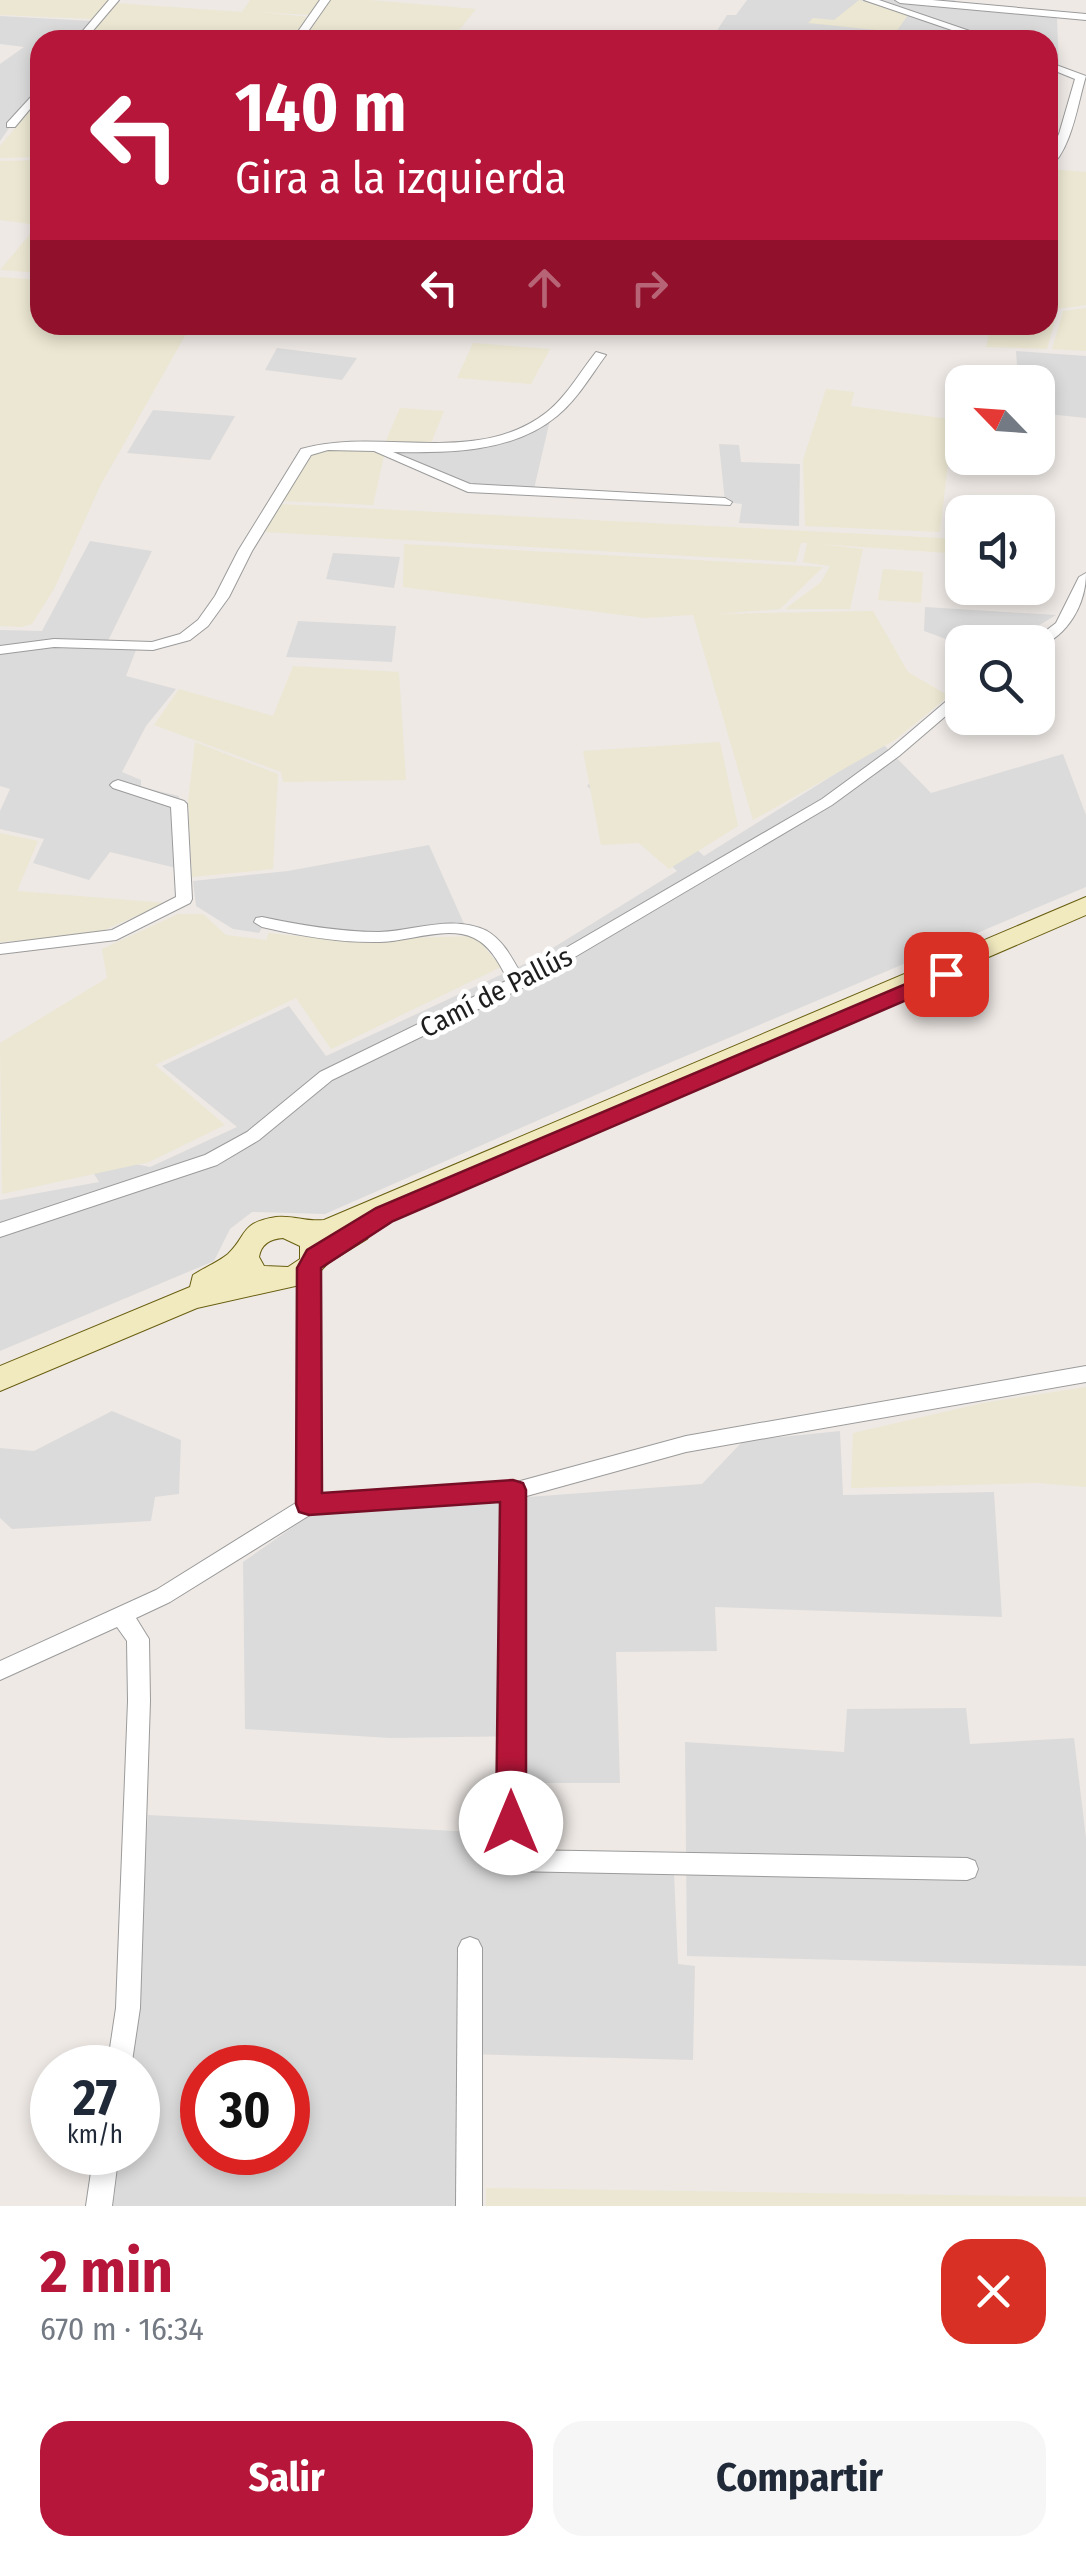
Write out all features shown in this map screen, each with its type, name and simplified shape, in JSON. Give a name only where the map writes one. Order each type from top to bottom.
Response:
[{"type":"main road","points":[[0,1364],[216,1278],[291,1266],[328,1230],[1086,905]]},
{"type":"main road","points":[[0,1378],[190,1298],[291,1266],[384,1214],[1086,914]]},
{"type":"street","points":[[88,30],[114,0]]},
{"type":"street","points":[[304,30],[325,0]]},
{"type":"street","points":[[869,0],[960,30]]},
{"type":"street","points":[[900,0],[1086,17]]},
{"type":"street","points":[[1058,69],[1083,80],[1058,146]]},
{"type":"street","points":[[11,125],[30,102]]},
{"type":"street","points":[[0,650],[54,643],[152,646],[185,638],[222,597],[245,551],[306,452],[327,446],[463,445],[499,440],[525,430],[561,406],[600,355]]},
{"type":"street","points":[[365,446],[468,488],[724,502]]},
{"type":"street","points":[[1055,630],[1062,625],[1086,576]]},
{"type":"street","name":"Camí de Pallús","points":[[0,1230],[211,1160],[254,1136],[326,1076],[518,983],[827,802],[945,710]]},
{"type":"street","points":[[0,949],[116,936],[184,898],[179,804],[118,785]]},
{"type":"street","points":[[262,922],[292,930],[378,937],[460,930],[480,934],[498,951],[518,983]]},
{"type":"street","points":[[291,1266],[312,1363],[309,1504]]},
{"type":"street","points":[[0,1672],[163,1596],[309,1504],[513,1490],[686,1444],[1086,1374]]},
{"type":"street","points":[[513,1490],[510,1860],[966,1869]]},
{"type":"street","points":[[121,1615],[138,1639],[139,1701],[130,1976],[122,2045]]},
{"type":"street","points":[[469,2206],[470,1948]]},
{"type":"street","points":[[99,2206],[104,2175]]},
{"type":"shaded area","points":[[0,0],[110,0],[93,19],[0,15]]},
{"type":"shaded area","points":[[250,0],[320,0],[310,15],[248,11],[310,17],[300,30],[94,30],[116,3],[242,12]]},
{"type":"shaded area","points":[[330,0],[476,9],[459,30],[308,30]]},
{"type":"shaded area","points":[[747,0],[955,0],[954,5],[1057,18],[1057,30],[717,30],[727,15],[736,15]]},
{"type":"shaded area","points":[[859,0],[908,15],[897,30],[808,23],[813,18],[834,20]]},
{"type":"shaded area","points":[[0,16],[92,21],[84,30],[30,30],[30,98],[0,141],[0,64],[24,47],[0,44]]},
{"type":"shaded area","points":[[30,111],[30,157],[0,158],[0,146]]},
{"type":"shaded area","points":[[30,160],[30,224],[0,220],[0,161]]},
{"type":"shaded area","points":[[1058,170],[1086,172],[1086,305],[1058,309],[1058,261],[1063,261],[1058,260]]},
{"type":"shaded area","points":[[30,234],[30,272],[0,270]]},
{"type":"shaded area","points":[[0,277],[30,279],[30,335],[185,335],[100,486],[55,587],[32,624],[0,626]]},
{"type":"shaded area","points":[[1086,308],[1086,351],[1052,349],[1063,311]]},
{"type":"shaded area","points":[[989,335],[1051,335],[1047,349],[986,347]]},
{"type":"shaded area","points":[[473,343],[550,349],[531,384],[457,378]]},
{"type":"shaded area","points":[[277,348],[357,358],[342,380],[265,370]]},
{"type":"shaded area","points":[[1016,351],[1086,356],[1086,418],[1055,415],[1055,365],[1017,365]]},
{"type":"shaded area","points":[[826,389],[854,392],[851,406],[945,418],[947,475],[940,532],[805,526],[803,460]]},
{"type":"shaded area","points":[[400,408],[444,411],[431,443],[385,443]]},
{"type":"shaded area","points":[[153,410],[235,416],[210,460],[127,453]]},
{"type":"shaded area","points":[[550,420],[534,489],[476,486],[385,449],[476,446]]},
{"type":"shaded area","points":[[719,444],[739,445],[741,462],[800,464],[799,526],[739,523],[742,504],[725,502]]},
{"type":"shaded area","points":[[321,449],[368,450],[384,456],[373,505],[282,501],[309,454]]},
{"type":"shaded area","points":[[280,504],[945,538],[945,553],[819,544],[863,549],[850,609],[785,609],[821,582],[830,566],[803,562],[807,543],[801,543],[796,562],[265,532]]},
{"type":"shaded area","points":[[90,541],[152,551],[104,649],[136,650],[126,676],[176,689],[146,726],[122,772],[141,780],[141,787],[179,796],[176,868],[110,852],[89,880],[33,863],[44,839],[0,829],[0,811],[10,789],[0,786],[0,630],[42,631]]},
{"type":"shaded area","points":[[404,544],[823,567],[780,609],[716,614],[873,611],[908,672],[945,694],[945,699],[895,740],[753,820],[693,615],[645,618],[403,587]]},
{"type":"shaded area","points":[[333,553],[400,557],[394,588],[326,579]]},
{"type":"shaded area","points":[[883,569],[923,572],[921,603],[878,600]]},
{"type":"shaded area","points":[[925,607],[1056,615],[1040,625],[945,625],[945,639],[924,631]]},
{"type":"shaded area","points":[[298,621],[396,626],[392,662],[286,657]]},
{"type":"shaded area","points":[[293,666],[399,672],[406,780],[283,782],[281,772],[154,725],[179,689],[273,716]]},
{"type":"shaded area","points":[[195,742],[278,774],[273,869],[192,877],[188,801]]},
{"type":"shaded area","points":[[720,742],[738,826],[669,869],[639,843],[601,845],[583,751]]},
{"type":"shaded area","points":[[883,744],[931,793],[1063,754],[1086,815],[1086,887],[325,1214],[252,1212],[230,1229],[214,1261],[0,1351],[0,1200],[99,1182],[72,1138],[111,1159],[150,1167],[237,1127],[162,1066],[289,1006],[326,1056],[535,959],[677,871],[587,786],[604,766],[704,856]]},
{"type":"shaded area","points":[[0,833],[38,841],[17,891],[166,903],[93,935],[0,942]]},
{"type":"shaded area","points":[[429,845],[465,926],[377,935],[264,924],[259,933],[233,929],[196,906],[193,881],[288,871]]},
{"type":"shaded area","points":[[178,914],[203,914],[226,935],[267,940],[268,933],[337,940],[475,936],[501,967],[331,1049],[296,998],[155,1065],[225,1125],[149,1162],[2,1194],[0,1043],[107,978],[102,949]]},
{"type":"shaded area","points":[[1086,1387],[1086,1487],[1037,1483],[851,1488],[853,1433],[983,1403]]},
{"type":"shaded area","points":[[112,1411],[181,1440],[179,1494],[155,1497],[151,1521],[12,1529],[0,1518],[0,1448],[34,1451]]},
{"type":"shaded area","points":[[840,1431],[843,1495],[994,1492],[1002,1617],[715,1607],[717,1651],[616,1652],[620,1783],[526,1783],[527,1736],[390,1738],[245,1729],[243,1562],[313,1513],[702,1484],[743,1441]]},
{"type":"shaded area","points":[[966,1708],[970,1744],[1074,1738],[1086,1838],[1086,1966],[687,1956],[685,1742],[844,1752],[847,1709]]},
{"type":"shaded area","points":[[148,1815],[494,1833],[498,1868],[674,1872],[678,1964],[695,1966],[693,2060],[465,2054],[462,2206],[113,2206],[117,2175],[160,2175],[160,2045],[133,2045]]},
{"type":"shaded area","points":[[486,2188],[1086,2197],[1086,2206],[486,2206]]},
{"type":"route","points":[[511,1823],[513,1490],[309,1504],[309,1268],[316,1256],[384,1214],[946,974]]}]
